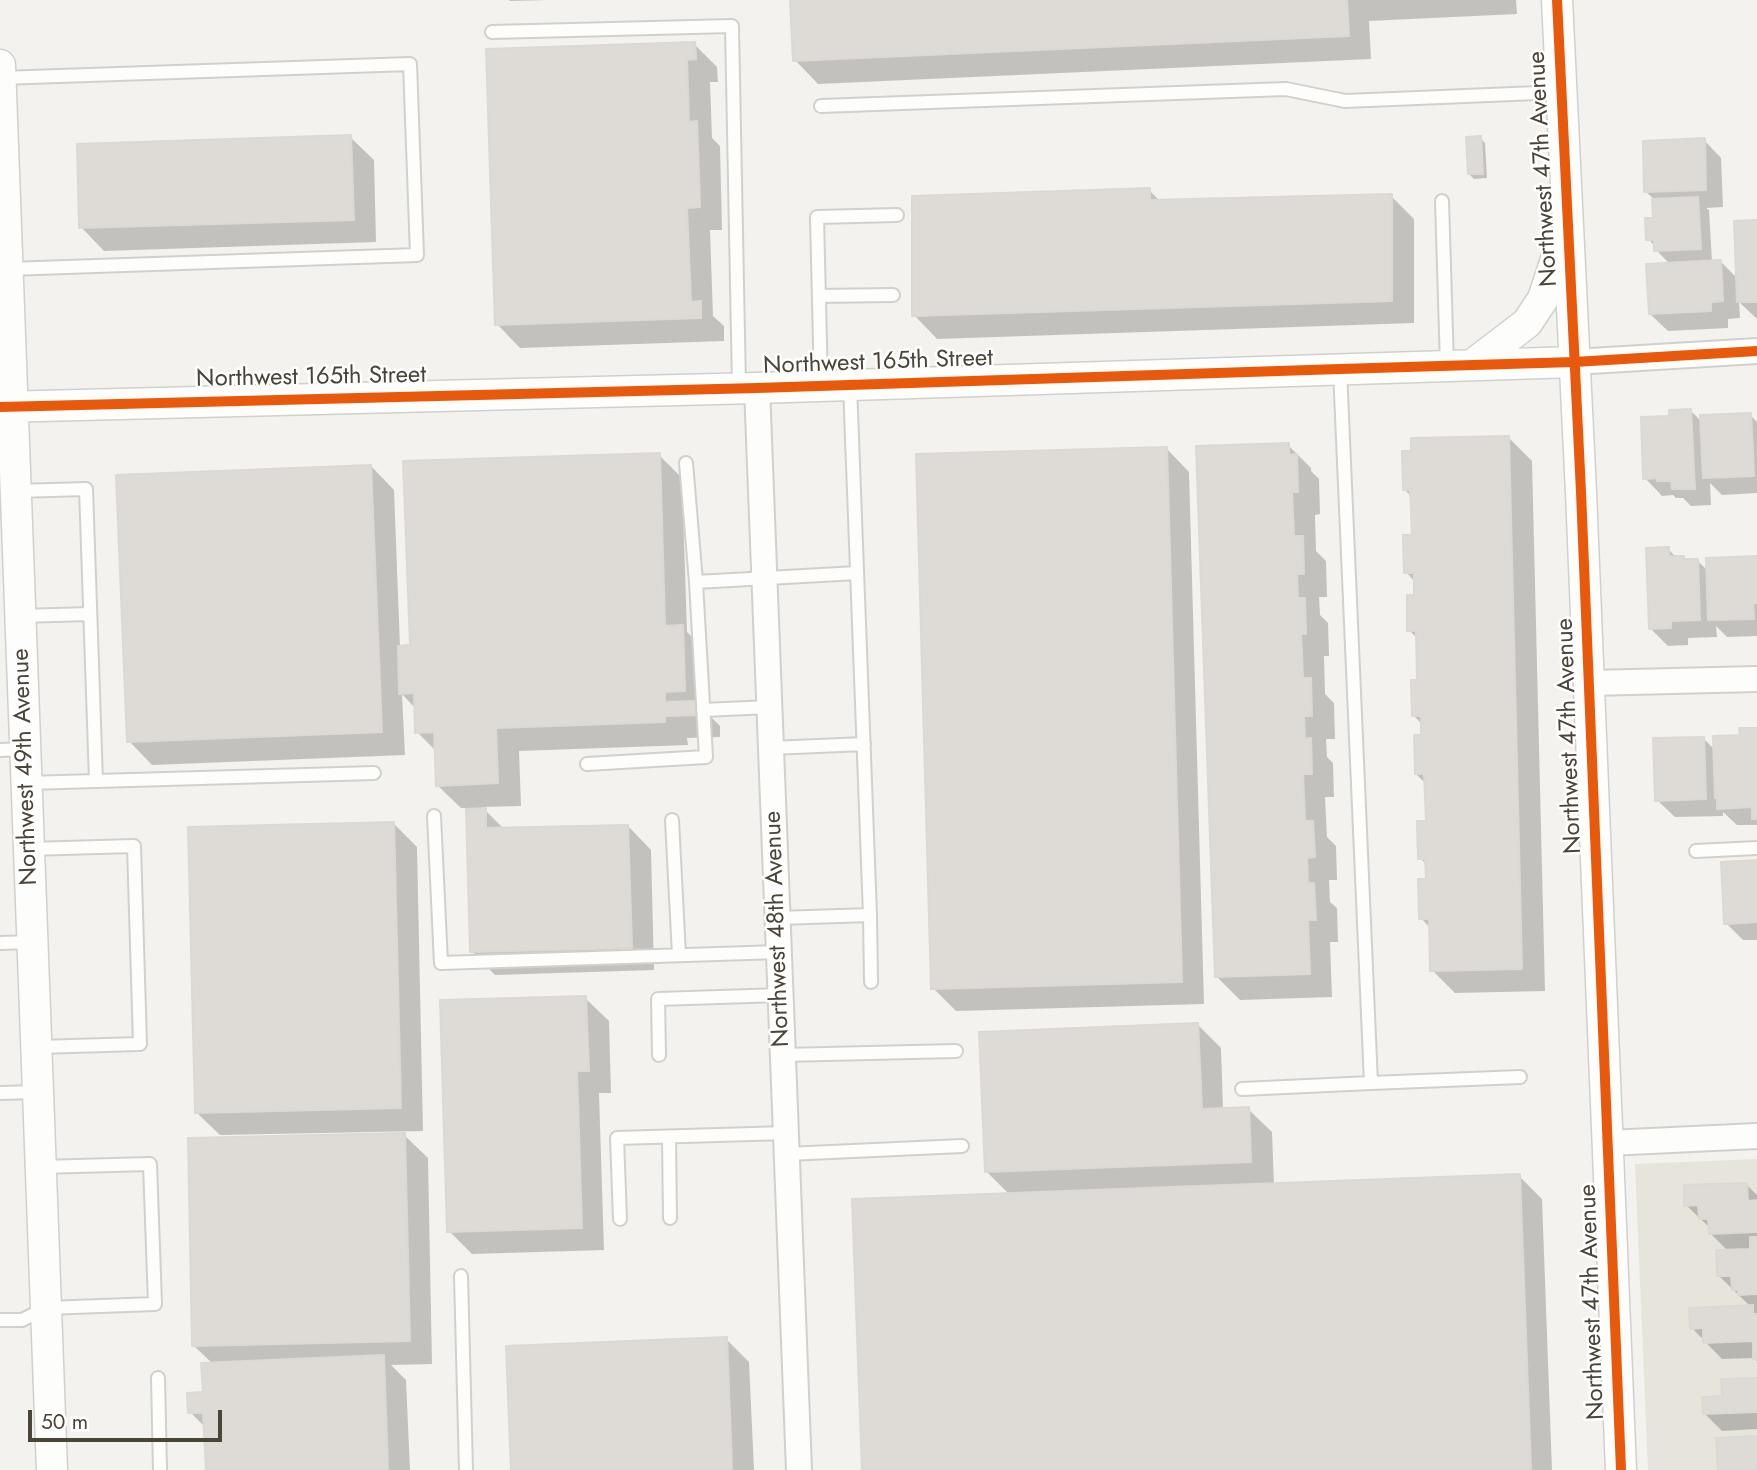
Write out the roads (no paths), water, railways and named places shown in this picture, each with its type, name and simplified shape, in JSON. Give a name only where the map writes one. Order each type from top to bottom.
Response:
[{"type":"street","name":"Northwest 47th Avenue","points":[[1557,0],[1589,683],[1621,1470]]},
{"type":"street","name":"Northwest 49th Avenue","points":[[0,65],[6,407],[15,491],[13,749],[27,783],[52,1470]]},
{"type":"street","points":[[1459,365],[1527,323],[1543,299],[1567,223]]},
{"type":"street","name":"Northwest 165th Street","points":[[6,407],[748,388],[1574,362],[1757,351]]},
{"type":"street","name":"Northwest 48th Avenue","points":[[748,388],[765,578],[799,1470]]},
{"type":"street","points":[[1589,683],[1757,679]]},
{"type":"street","points":[[1608,1143],[1757,1136]]},
{"type":"lane","points":[[492,32],[732,26],[748,388]]},
{"type":"lane","points":[[1,78],[410,64],[417,255],[5,282]]},
{"type":"lane","points":[[821,106],[1286,89],[1345,101],[1561,92]]},
{"type":"lane","points":[[1441,201],[1459,365]]},
{"type":"lane","points":[[872,982],[858,573],[836,385],[819,296],[817,217],[897,215]]},
{"type":"lane","points":[[819,296],[893,295]]},
{"type":"lane","points":[[1340,369],[1371,1083]]},
{"type":"lane","points":[[587,764],[706,757],[686,463]]},
{"type":"lane","points":[[15,491],[86,489],[96,781]]},
{"type":"lane","points":[[696,582],[858,573]]},
{"type":"lane","points":[[16,609],[90,614]]},
{"type":"lane","points":[[703,710],[770,708]]},
{"type":"lane","points":[[771,748],[864,744]]},
{"type":"lane","points":[[27,783],[373,773]]},
{"type":"lane","points":[[434,816],[442,963],[779,952]]},
{"type":"lane","points":[[672,820],[678,955]]},
{"type":"lane","points":[[29,849],[134,846],[135,859],[140,1044],[36,1047]]},
{"type":"lane","points":[[1696,851],[1757,848]]},
{"type":"lane","points":[[778,918],[870,915]]},
{"type":"lane","points":[[0,943],[32,942]]},
{"type":"lane","points":[[659,1055],[658,999],[781,995]]},
{"type":"lane","points":[[783,1055],[956,1051]]},
{"type":"lane","points":[[1242,1088],[1520,1077]]},
{"type":"lane","points":[[0,1093],[38,1091]]},
{"type":"lane","points":[[669,1137],[670,1218]]},
{"type":"lane","points":[[620,1219],[617,1138],[669,1137],[786,1144],[962,1146]]},
{"type":"lane","points":[[0,1321],[22,1320],[46,1308],[155,1304],[150,1164],[41,1167]]},
{"type":"lane","points":[[461,1276],[466,1470]]},
{"type":"lane","points":[[158,1378],[160,1470]]}]
